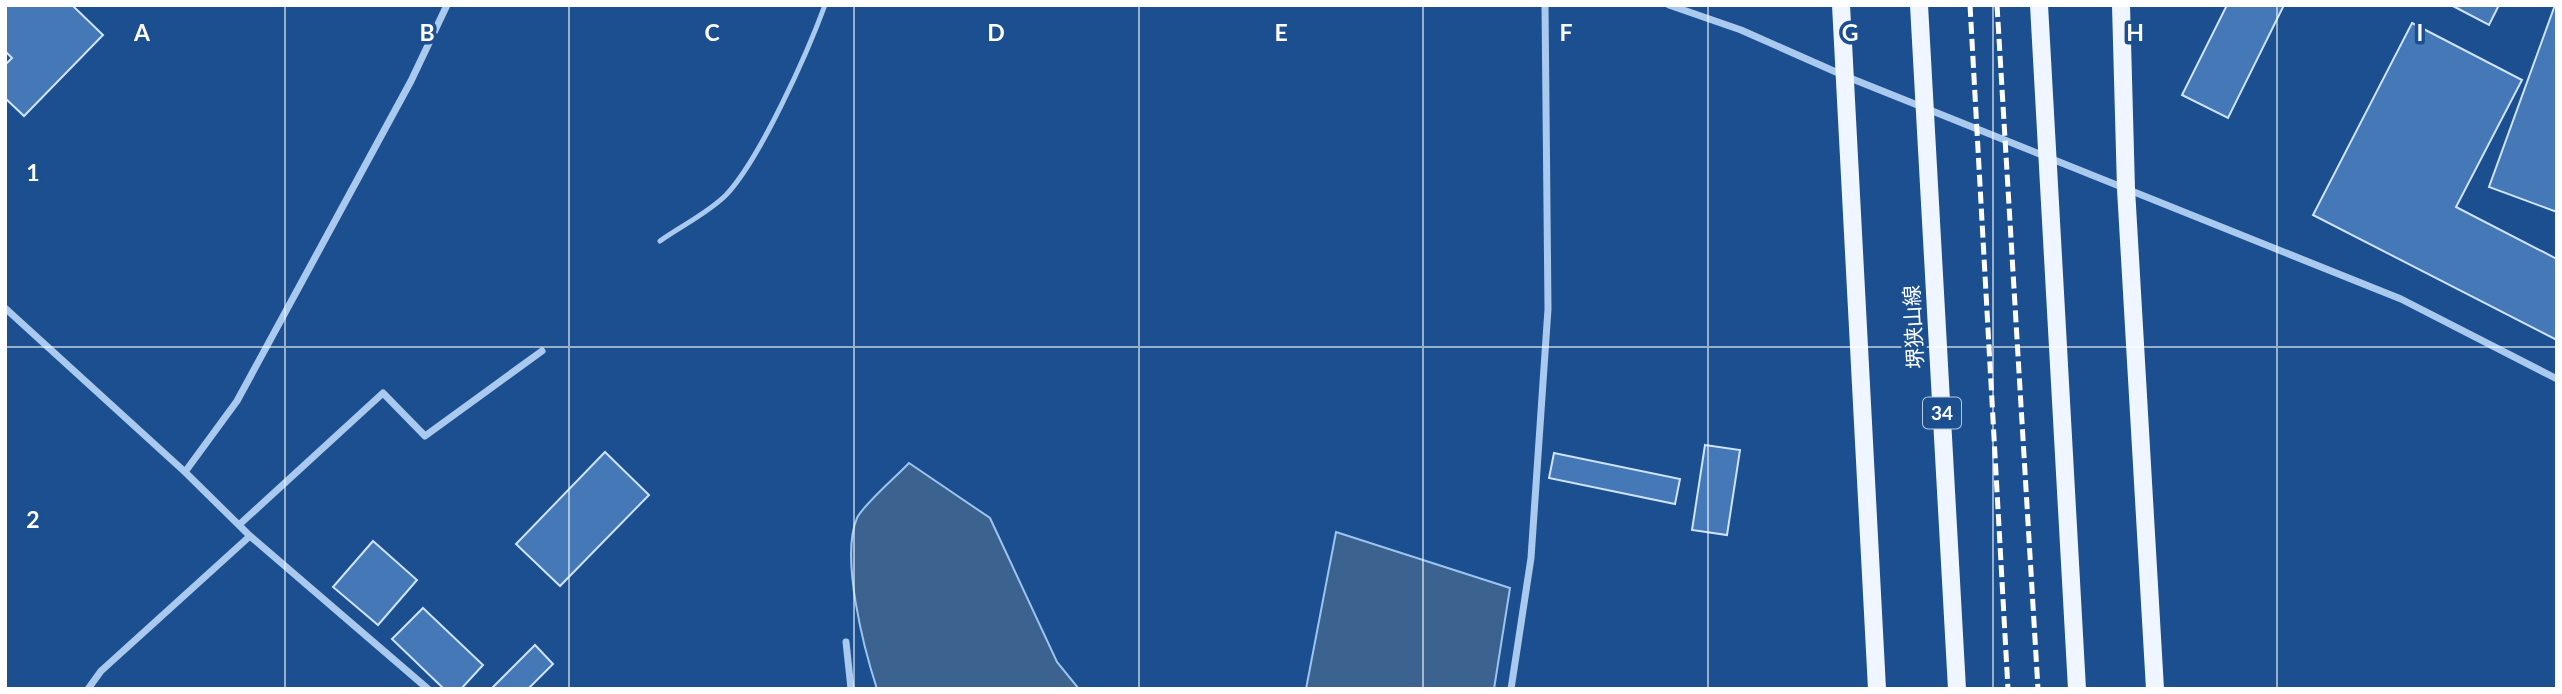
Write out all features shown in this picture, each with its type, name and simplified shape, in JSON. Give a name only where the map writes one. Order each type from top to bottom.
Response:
[{"type":"main road","points":[[1841,5],[1877,689]]},
{"type":"main road","name":"堺狭山線","points":[[1919,5],[1957,689]]},
{"type":"main road","points":[[2039,5],[2077,689]]},
{"type":"main road","points":[[2121,5],[2126,189],[2155,689]]},
{"type":"street","points":[[185,472],[237,401],[411,81],[447,5]]},
{"type":"street","points":[[1511,689],[1531,558],[1548,309],[1545,5]]},
{"type":"street","points":[[1669,5],[1741,30],[1845,76],[2401,299],[2557,379]]},
{"type":"street","points":[[5,308],[185,472],[250,536],[428,689]]},
{"type":"street","points":[[240,524],[383,393],[425,436],[542,352]]},
{"type":"street","points":[[88,689],[101,671],[250,536]]},
{"type":"street","points":[[846,642],[851,689]]},
{"type":"lane","points":[[660,241],[724,197],[739,180],[779,107],[825,5]]},
{"type":"water","points":[[909,463],[990,518],[1057,662],[1079,689],[877,689],[866,651],[852,579],[852,535],[861,512]]},
{"type":"water","points":[[1336,532],[1510,588],[1494,689],[1306,689]]},
{"type":"building","points":[[5,5],[72,5],[103,35],[24,116],[5,98],[5,65],[12,58],[5,51]]},
{"type":"building","points":[[2227,5],[2284,5],[2228,118],[2182,95]]},
{"type":"building","points":[[2451,5],[2499,5],[2489,25]]},
{"type":"building","points":[[2557,5],[2557,212],[2489,187]]},
{"type":"building","points":[[2412,23],[2522,80],[2456,207],[2557,259],[2557,340],[2313,215]]},
{"type":"building","points":[[1705,445],[1740,450],[1727,535],[1692,530]]},
{"type":"building","points":[[605,452],[649,495],[560,586],[516,544]]},
{"type":"building","points":[[1554,453],[1680,479],[1675,504],[1549,478]]},
{"type":"building","points":[[373,541],[417,580],[378,625],[333,587]]},
{"type":"building","points":[[423,608],[483,665],[461,689],[444,689],[392,639]]},
{"type":"building","points":[[535,645],[553,664],[528,689],[491,689]]},
{"type":"railway","points":[[1970,5],[2008,689]]},
{"type":"railway","points":[[1997,5],[2038,689]]}]
